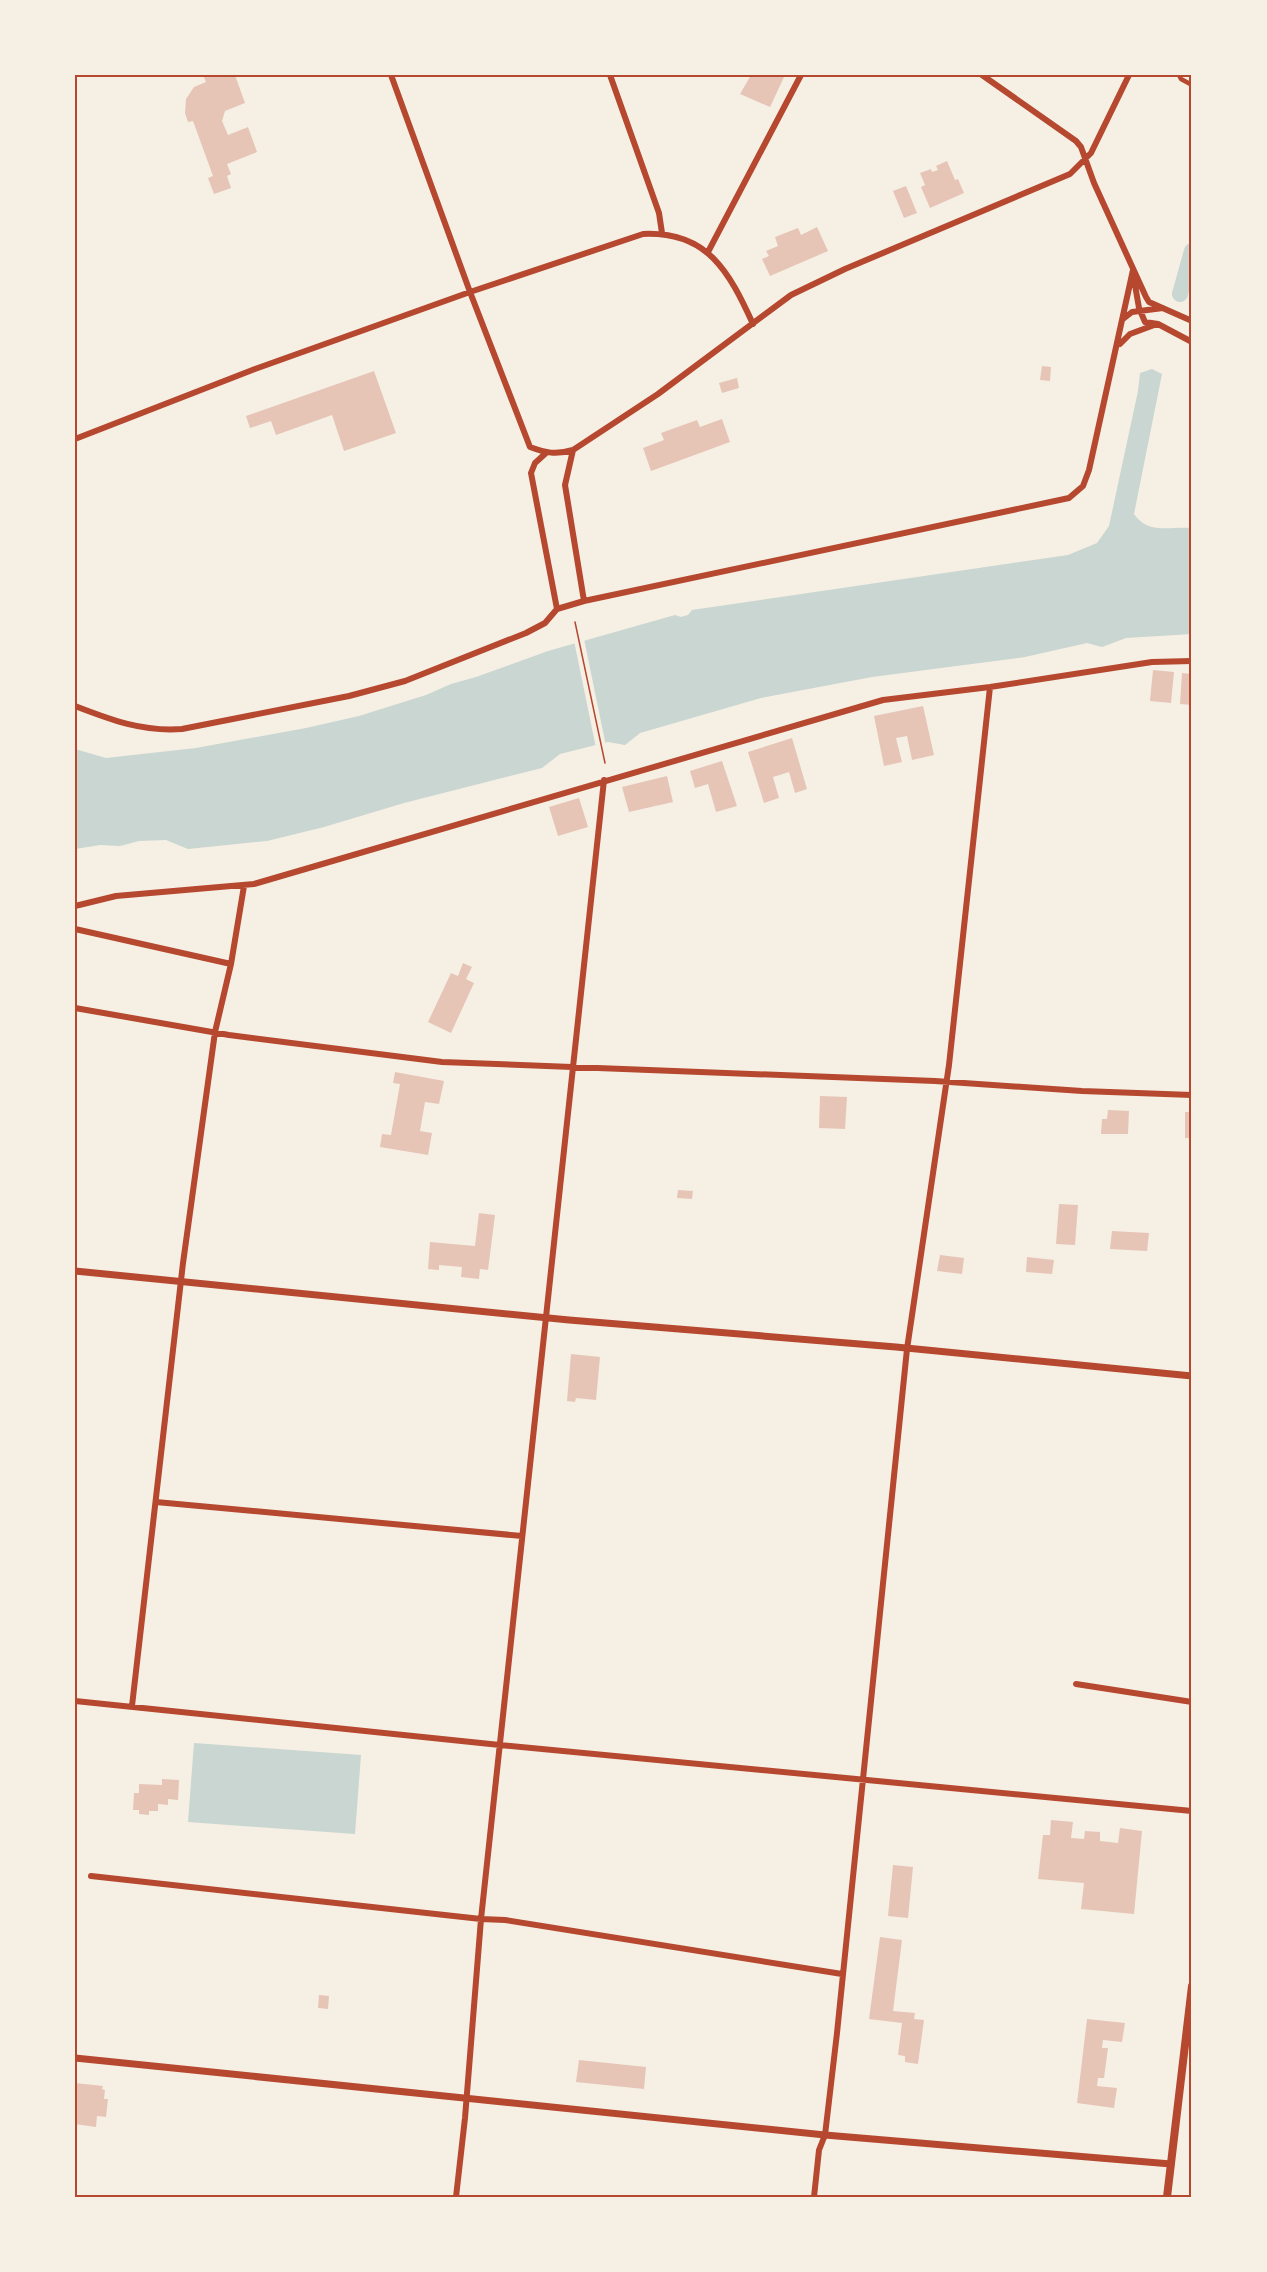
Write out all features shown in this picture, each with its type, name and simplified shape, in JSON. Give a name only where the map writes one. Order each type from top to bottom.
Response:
[{"type":"main road","points":[[1167,2197],[1192,1986]]},
{"type":"street","points":[[391,75],[470,292],[530,447],[546,453],[559,454],[573,450],[658,394],[790,295],[1070,174],[1085,161],[1107,123],[1129,75]]},
{"type":"street","points":[[610,75],[659,213],[662,233]]},
{"type":"street","points":[[708,252],[801,75]]},
{"type":"street","points":[[982,75],[1076,141],[1081,147],[1085,161],[1149,302],[1192,321]]},
{"type":"street","points":[[1179,75],[1181,79],[1192,85]]},
{"type":"street","points":[[75,439],[255,369],[632,236],[662,233],[708,252],[730,278],[753,324]]},
{"type":"street","points":[[1133,270],[1140,310],[1145,322],[1158,324],[1192,342]]},
{"type":"street","points":[[75,706],[117,722],[151,730],[182,729],[349,696],[405,681],[526,633],[545,623],[557,609],[584,601],[1070,498],[1083,486],[1092,458],[1133,270]]},
{"type":"street","points":[[1123,319],[1140,310],[1164,308]]},
{"type":"street","points":[[1158,324],[1153,316],[1158,310],[1164,308]]},
{"type":"street","points":[[1117,348],[1130,334],[1158,324]]},
{"type":"street","points":[[573,450],[565,485],[584,601]]},
{"type":"street","points":[[546,453],[535,463],[531,472],[557,609]]},
{"type":"street","points":[[75,906],[116,896],[244,886],[883,700],[990,687],[1152,662],[1192,661]]},
{"type":"street","points":[[814,2197],[819,2150],[825,2135],[907,1349],[946,1082],[990,687]]},
{"type":"street","points":[[456,2197],[481,1919],[544,1318],[604,780]]},
{"type":"street","points":[[132,1706],[181,1282],[215,1032],[231,964],[244,886]]},
{"type":"street","points":[[75,929],[231,964]]},
{"type":"street","points":[[75,1008],[215,1032],[442,1062],[946,1082],[1082,1091],[1192,1095]]},
{"type":"street","points":[[75,1271],[544,1318],[1192,1376]]},
{"type":"street","points":[[156,1502],[522,1536]]},
{"type":"street","points":[[1076,1684],[1192,1702]]},
{"type":"street","points":[[75,1701],[1192,1811]]},
{"type":"street","points":[[91,1876],[516,1922],[842,1974]]},
{"type":"street","points":[[75,2058],[825,2135],[1170,2164]]},
{"type":"path","points":[[575,622],[605,763]]},
{"type":"shaded area","points":[[1152,369],[1162,374],[1134,514],[1140,521],[1153,527],[1192,528],[1192,634],[1126,638],[1102,647],[1087,643],[1025,657],[872,677],[761,698],[640,733],[625,745],[608,742],[560,754],[542,768],[267,841],[188,849],[166,840],[139,841],[120,846],[100,845],[75,849],[75,749],[106,758],[196,748],[306,728],[359,716],[426,695],[451,684],[548,651],[675,615],[681,617],[688,615],[692,610],[1068,555],[1097,543],[1109,526],[1140,373]]},
{"type":"shaded area","points":[[194,1743],[361,1755],[355,1834],[188,1822]]},
{"type":"pier","points":[[584,639],[606,746],[596,748],[574,641]]},
{"type":"building","points":[[203,75],[235,75],[245,103],[225,111],[222,121],[228,135],[248,127],[257,152],[227,164],[231,174],[227,176],[231,188],[214,194],[208,178],[213,176],[193,121],[188,122],[185,113],[186,99],[194,87],[206,82]]},
{"type":"building","points":[[751,75],[785,75],[770,107],[740,94]]},
{"type":"building","points":[[947,161],[955,180],[958,179],[964,193],[930,208],[921,187],[925,185],[920,173],[931,169],[932,172],[938,170],[936,166]]},
{"type":"building","points":[[906,186],[917,213],[904,218],[893,191]]},
{"type":"building","points":[[817,227],[828,251],[770,276],[762,259],[769,256],[766,251],[778,246],[775,237],[798,228],[801,235]]},
{"type":"building","points":[[1042,366],[1051,367],[1050,381],[1040,380]]},
{"type":"building","points":[[374,371],[396,433],[344,451],[332,415],[276,435],[271,421],[250,428],[246,416]]},
{"type":"building","points":[[737,378],[739,388],[722,393],[719,383]]},
{"type":"building","points":[[722,419],[730,442],[651,471],[643,448],[664,440],[661,433],[697,420],[700,427]]},
{"type":"building","points":[[1153,670],[1174,672],[1171,703],[1150,701]]},
{"type":"building","points":[[1182,673],[1192,674],[1192,705],[1180,704]]},
{"type":"building","points":[[923,706],[934,755],[912,760],[907,736],[896,738],[902,762],[884,766],[874,716]]},
{"type":"building","points":[[792,738],[807,789],[795,793],[789,772],[773,777],[779,798],[764,803],[748,752]]},
{"type":"building","points":[[722,761],[737,806],[716,812],[708,784],[695,788],[690,771]]},
{"type":"building","points":[[667,776],[673,802],[629,812],[622,787]]},
{"type":"building","points":[[579,798],[588,827],[558,836],[549,807]]},
{"type":"building","points":[[463,963],[472,967],[466,979],[474,983],[451,1033],[428,1022],[451,973],[458,976]]},
{"type":"building","points":[[395,1072],[444,1081],[439,1104],[425,1102],[420,1131],[432,1133],[428,1155],[380,1147],[382,1134],[391,1135],[400,1084],[393,1083]]},
{"type":"building","points":[[820,1096],[847,1097],[845,1129],[819,1128]]},
{"type":"building","points":[[1108,1110],[1129,1111],[1128,1134],[1101,1134],[1102,1119],[1107,1119]]},
{"type":"building","points":[[1185,1112],[1192,1112],[1192,1138],[1185,1138]]},
{"type":"building","points":[[678,1190],[693,1191],[692,1199],[677,1198]]},
{"type":"building","points":[[1059,1204],[1078,1205],[1075,1245],[1056,1244]]},
{"type":"building","points":[[479,1213],[495,1215],[488,1270],[480,1269],[479,1279],[461,1277],[462,1267],[439,1265],[439,1270],[428,1269],[430,1242],[475,1246]]},
{"type":"building","points":[[1112,1231],[1149,1233],[1147,1251],[1110,1249]]},
{"type":"building","points":[[940,1255],[964,1258],[962,1274],[937,1271]]},
{"type":"building","points":[[1027,1257],[1054,1260],[1052,1274],[1026,1272]]},
{"type":"building","points":[[571,1354],[600,1357],[596,1400],[576,1398],[575,1402],[567,1401]]},
{"type":"building","points":[[162,1779],[179,1780],[178,1800],[168,1799],[168,1805],[158,1804],[158,1811],[149,1811],[149,1815],[139,1814],[139,1810],[133,1810],[134,1793],[139,1793],[139,1784],[162,1785]]},
{"type":"building","points":[[1051,1820],[1073,1822],[1071,1838],[1084,1839],[1085,1831],[1100,1832],[1100,1841],[1118,1843],[1120,1828],[1142,1831],[1134,1914],[1081,1909],[1084,1883],[1038,1879],[1043,1835],[1050,1835]]},
{"type":"building","points":[[893,1865],[913,1867],[908,1918],[888,1916]]},
{"type":"building","points":[[880,1937],[902,1940],[893,2011],[915,2013],[914,2019],[924,2020],[918,2064],[905,2062],[905,2056],[898,2055],[902,2023],[869,2019]]},
{"type":"building","points":[[319,1995],[329,1996],[328,2009],[318,2008]]},
{"type":"building","points":[[1087,2019],[1125,2023],[1122,2042],[1103,2040],[1102,2048],[1108,2048],[1104,2078],[1098,2078],[1097,2086],[1117,2088],[1114,2108],[1077,2103]]},
{"type":"building","points":[[579,2060],[646,2067],[644,2089],[576,2082]]},
{"type":"building","points":[[75,2083],[103,2086],[102,2089],[105,2090],[104,2099],[108,2099],[106,2117],[97,2116],[96,2127],[75,2124]]},
{"type":"waterway","points":[[1180,294],[1192,251]]}]
